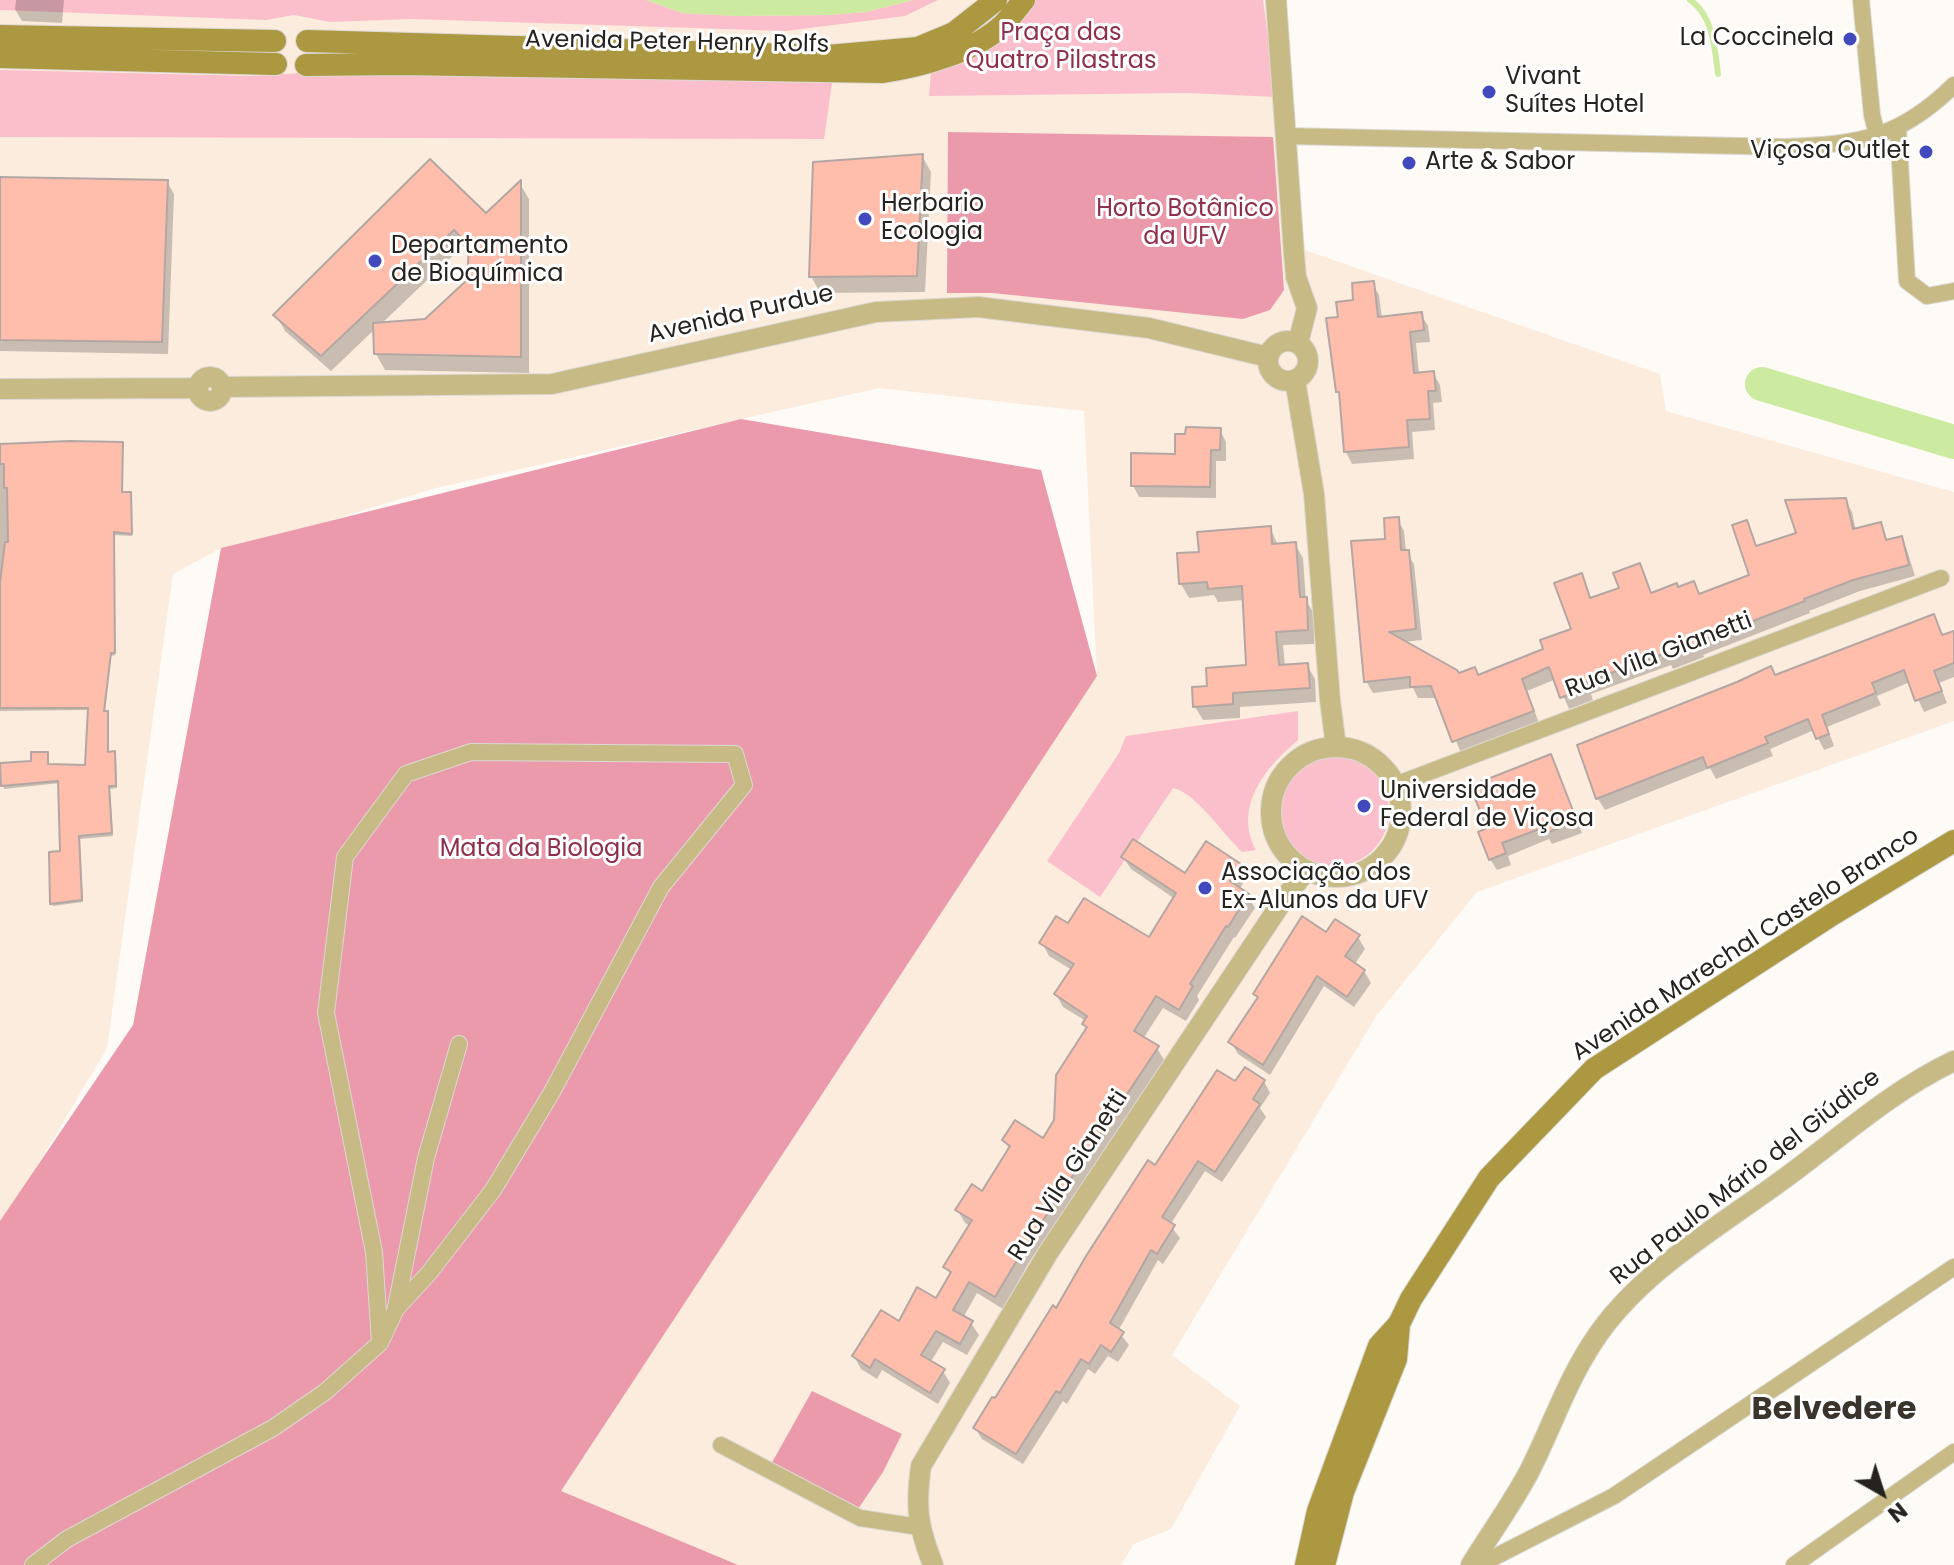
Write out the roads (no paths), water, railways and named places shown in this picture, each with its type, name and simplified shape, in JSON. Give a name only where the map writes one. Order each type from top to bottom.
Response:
[{"type":"main road","name":"Avenida Peter Henry Rolfs","points":[[307,41],[828,56],[918,48],[954,33],[996,0]]},
{"type":"main road","name":"Avenida Peter Henry Rolfs","points":[[306,65],[883,72],[921,66],[961,50],[1002,26],[1024,0]]},
{"type":"main road","points":[[297,33],[307,41],[311,53],[306,65],[294,71],[281,69],[276,64],[272,53],[279,37],[297,33]]},
{"type":"main road","points":[[0,36],[275,41]]},
{"type":"main road","points":[[0,57],[276,64]]},
{"type":"main road","name":"Avenida Marechal Castelo Branco","points":[[1306,1565],[1318,1511],[1379,1346],[1399,1324],[1411,1299],[1489,1178],[1594,1069],[1833,914],[1954,841]]},
{"type":"main road","name":"Avenida Marechal Castelo Branco","points":[[1324,1565],[1343,1492],[1396,1359],[1399,1324]]},
{"type":"street","points":[[1276,0],[1296,277],[1307,308],[1298,343]]},
{"type":"street","points":[[1861,0],[1872,115],[1877,135]]},
{"type":"street","points":[[1285,136],[1785,147],[1831,145],[1898,129],[1929,109],[1954,85]]},
{"type":"street","points":[[1898,129],[1907,281],[1927,296],[1954,291]]},
{"type":"street","name":"Avenida Purdue","points":[[0,389],[198,388],[203,399],[211,401],[218,398],[222,387],[552,384],[876,312],[978,307],[1149,328],[1268,357]]},
{"type":"street","points":[[1279,343],[1298,343],[1309,359],[1305,372],[1295,380],[1277,379],[1269,369],[1268,357],[1279,343]]},
{"type":"street","points":[[1295,380],[1314,494],[1336,747]]},
{"type":"street","name":"Rua Vila Gianetti","points":[[1395,785],[1941,578]]},
{"type":"street","points":[[1336,747],[1360,751],[1375,759],[1395,785],[1401,804],[1400,824],[1393,843],[1381,859],[1365,870],[1346,876],[1326,876],[1307,870],[1290,858],[1277,842],[1271,822],[1271,801],[1278,781],[1291,764],[1308,753],[1336,747]]},
{"type":"street","points":[[380,1343],[374,1252],[326,1013],[345,857],[406,774],[471,752],[735,754],[744,785],[661,887],[552,1092],[493,1190],[429,1273],[396,1309]]},
{"type":"street","name":"Rua Vila Gianetti","points":[[933,1565],[919,1527],[917,1495],[921,1466],[1048,1253],[1286,896],[1307,870]]},
{"type":"street","points":[[33,1565],[67,1539],[273,1428],[325,1392],[380,1343],[396,1309],[426,1158],[459,1044]]},
{"type":"street","name":"Rua Paulo Mário del Giúdice","points":[[1471,1565],[1528,1473],[1561,1399],[1593,1341],[1618,1310],[1651,1278],[1855,1123],[1919,1078],[1954,1061]]},
{"type":"street","points":[[1479,1565],[1614,1496],[1954,1267]]},
{"type":"street","points":[[721,1445],[860,1518],[919,1527]]},
{"type":"street","points":[[1794,1565],[1954,1452]]},
{"type":"waterway","points":[[1690,0],[1698,6],[1708,23],[1718,74]]},
{"type":"waterway","points":[[1762,384],[1954,442]]},
{"type":"place","name":"La Coccinela","points":[[1850,39]]},
{"type":"place","name":"Vivant Suítes Hotel","points":[[1489,92]]},
{"type":"place","name":"Viçosa Outlet","points":[[1926,152]]},
{"type":"place","name":"Arte & Sabor","points":[[1409,163]]},
{"type":"place","name":"Herbario Ecologia","points":[[865,219]]},
{"type":"place","name":"Departamento de Bioquímica","points":[[375,261]]},
{"type":"place","name":"Universidade Federal de Viçosa","points":[[1364,806]]},
{"type":"place","name":"Associação dos Ex-Alunos da UFV","points":[[1205,888]]},
{"type":"district","name":"Belvedere","points":[[1834,1411]]},
{"type":"park label","name":"Praça das Quatro Pilastras","points":[[1061,48]]},
{"type":"park label","name":"Horto Botânico da UFV","points":[[1185,224]]},
{"type":"park label","name":"Mata da Biologia","points":[[541,850]]}]
